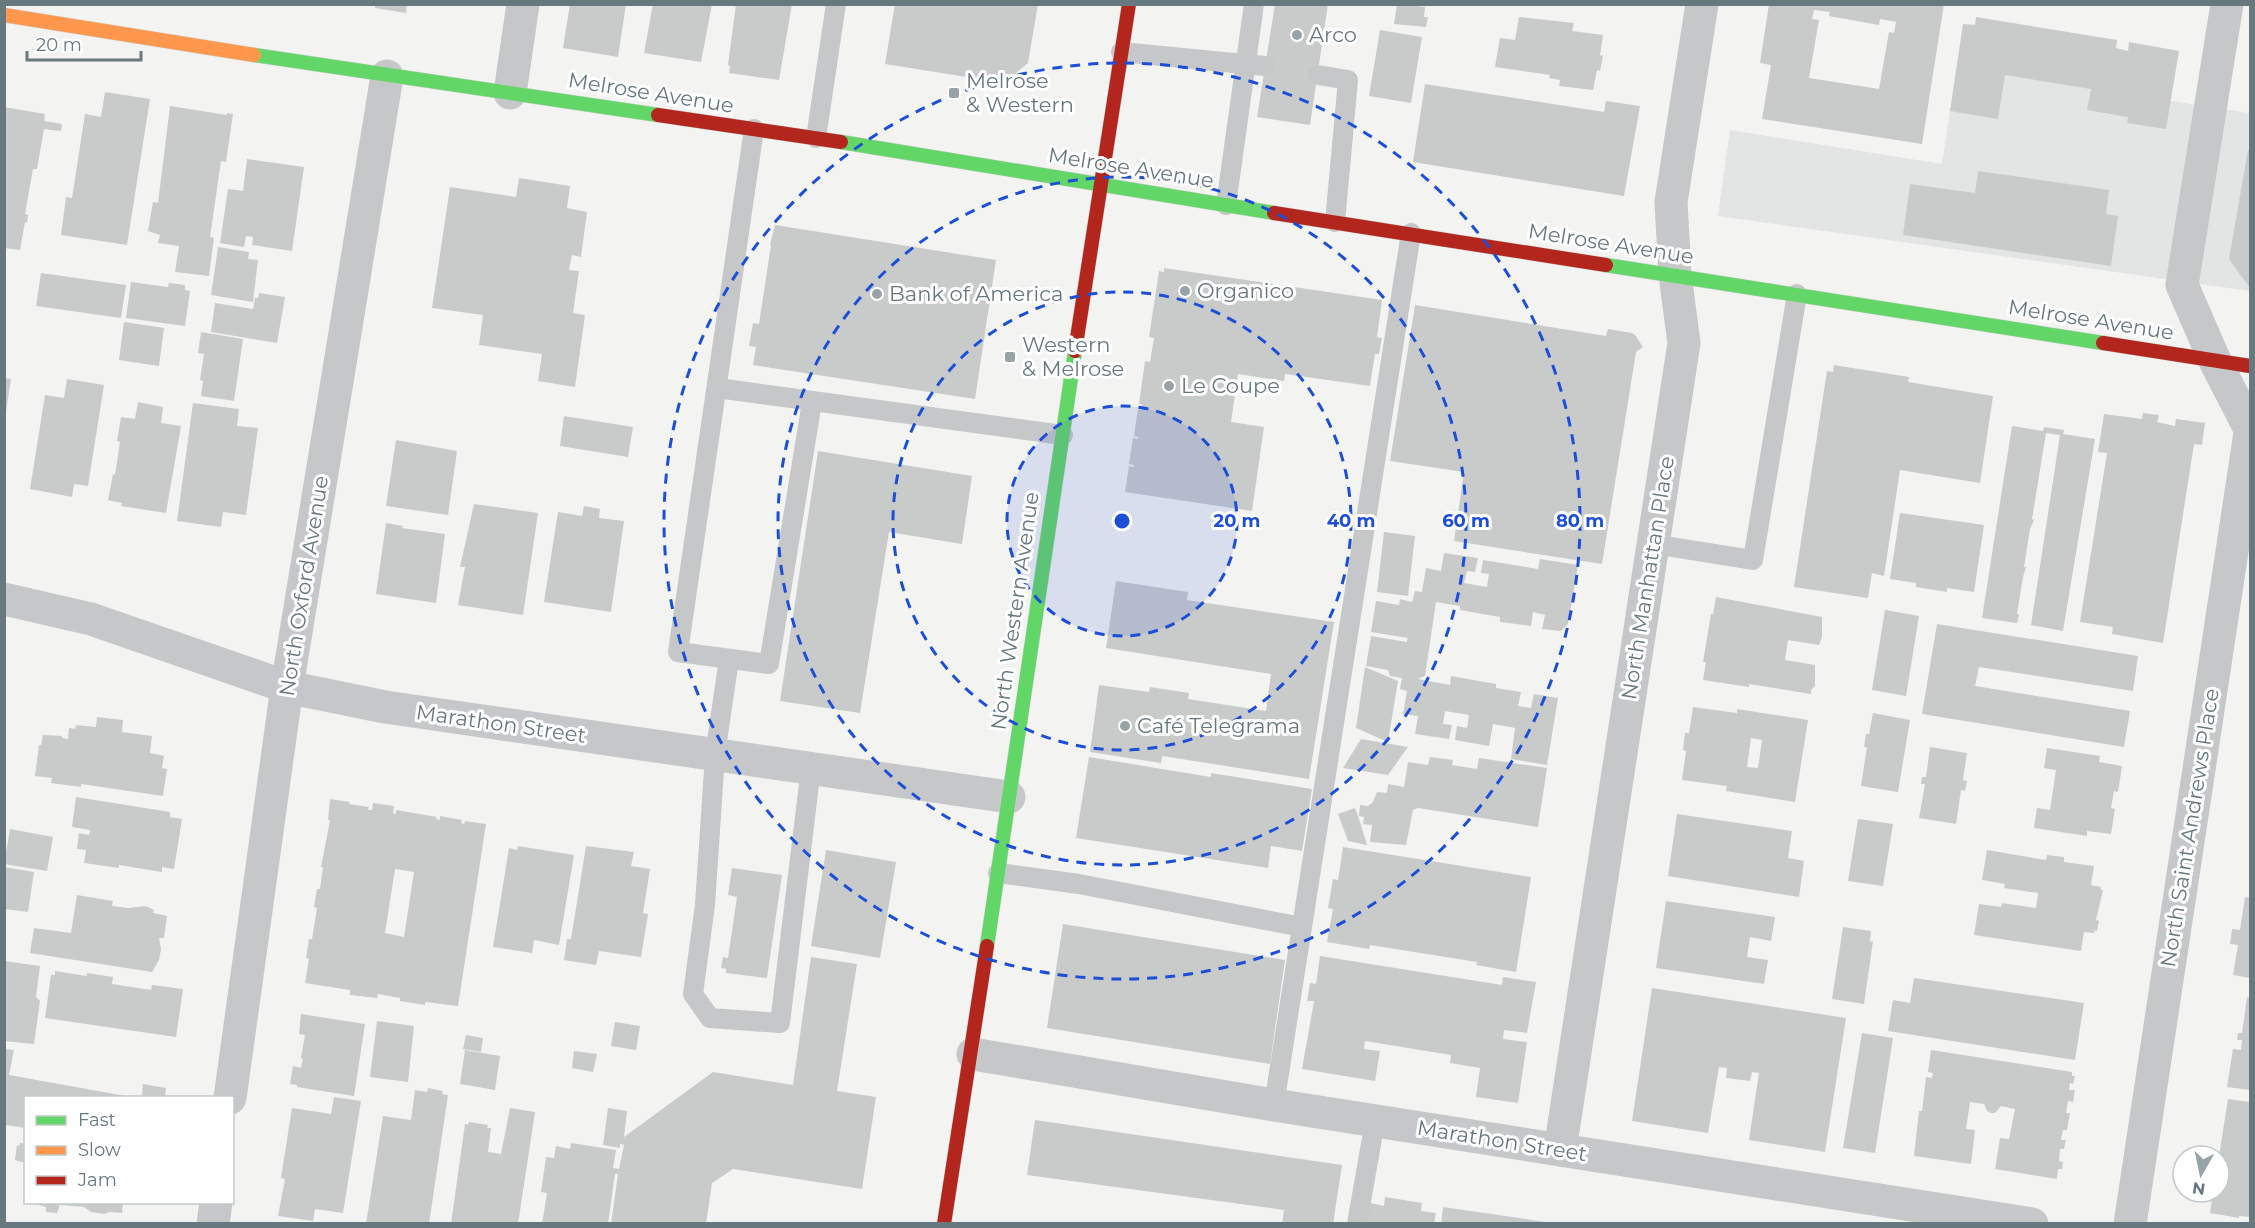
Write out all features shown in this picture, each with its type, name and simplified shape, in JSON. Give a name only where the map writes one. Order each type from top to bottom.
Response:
[{"type":"main road","name":"North Western Avenue","points":[[944,1224],[973,1054],[1009,797],[1129,4]]},
{"type":"main road","name":"Melrose Avenue","points":[[4,15],[387,76],[816,138],[1100,185],[2250,366]]},
{"type":"street","points":[[510,93],[523,4]]},
{"type":"street","name":"North Manhattan Place","points":[[1560,1150],[1683,343],[1671,202],[1702,4]]},
{"type":"street","name":"North Saint Andrews Place","points":[[2130,1224],[2250,431],[2215,361],[2182,285],[2227,4]]},
{"type":"street","name":"North Oxford Avenue","points":[[230,1096],[287,687],[387,76]]},
{"type":"street","name":"Marathon Street","points":[[4,598],[91,619],[287,687],[385,707],[1009,797]]},
{"type":"street","name":"Marathon Street","points":[[973,1054],[1274,1105],[2032,1224]]},
{"type":"street","points":[[213,1224],[216,1204]]},
{"type":"lane","points":[[816,138],[836,4]]},
{"type":"lane","points":[[1226,205],[1256,65],[1254,4]]},
{"type":"lane","points":[[1121,52],[1256,65]]},
{"type":"lane","points":[[1318,75],[1348,80],[1335,222]]},
{"type":"lane","points":[[754,129],[678,652],[769,664],[812,402]]},
{"type":"lane","points":[[1274,1105],[1411,233]]},
{"type":"lane","points":[[1653,544],[1753,560],[1797,294]]},
{"type":"lane","points":[[717,388],[1063,435]]},
{"type":"lane","points":[[729,659],[715,755],[705,905],[693,994],[710,1018],[780,1023],[811,768]]},
{"type":"lane","points":[[998,873],[1079,884],[1302,927]]},
{"type":"lane","points":[[1357,1224],[1374,1121]]},
{"type":"shaded area","points":[[2005,75],[2249,113],[2250,109],[2250,291],[1718,216],[1730,130],[1942,164],[1950,111]]},
{"type":"building","points":[[376,4],[407,4],[406,13],[375,8]]},
{"type":"building","points":[[570,4],[626,4],[618,57],[563,48]]},
{"type":"building","points":[[653,4],[712,4],[701,62],[644,53]]},
{"type":"building","points":[[736,4],[792,4],[779,80],[729,73],[730,66],[728,65]]},
{"type":"building","points":[[895,4],[1038,4],[1028,63],[1004,83],[885,64]]},
{"type":"building","name":"Arco","points":[[1275,4],[1328,4],[1310,125],[1257,117]]},
{"type":"building","points":[[1397,4],[1425,7],[1424,17],[1428,17],[1426,27],[1394,24]]},
{"type":"building","points":[[1769,4],[1944,4],[1922,144],[1762,119],[1771,65],[1760,63]],"holes":[[[1814,10],[1830,12],[1829,16],[1879,25],[1880,19],[1896,22],[1894,33],[1889,32],[1879,89],[1809,78],[1819,20],[1812,19]]]},
{"type":"building","points":[[1519,17],[1574,23],[1572,31],[1603,35],[1600,55],[1603,56],[1600,71],[1597,70],[1593,90],[1559,86],[1560,80],[1549,78],[1550,75],[1495,67],[1500,38],[1515,40]]},
{"type":"building","points":[[1976,17],[2117,40],[2116,48],[2128,51],[2129,42],[2179,51],[2166,129],[2127,123],[2128,117],[2087,110],[2091,89],[2005,75],[1998,119],[1950,111],[1963,24],[1975,25]]},
{"type":"building","points":[[1380,30],[1422,37],[1411,103],[1369,96]]},
{"type":"building","points":[[1425,84],[1604,112],[1606,101],[1640,106],[1624,196],[1413,162]]},
{"type":"building","points":[[105,92],[150,99],[127,245],[61,235],[66,197],[72,198],[85,114],[101,117]]},
{"type":"building","points":[[170,106],[233,114],[226,162],[221,161],[210,237],[214,238],[209,276],[175,272],[179,246],[158,243],[160,235],[148,231],[153,202],[158,203]]},
{"type":"building","points":[[4,107],[45,114],[44,121],[62,124],[61,131],[44,129],[37,169],[33,169],[25,214],[28,215],[27,223],[25,222],[20,250],[4,248]]},
{"type":"building","points":[[2248,150],[2250,151],[2250,288],[2229,259]]},
{"type":"building","points":[[247,159],[304,167],[292,251],[252,245],[253,237],[246,236],[244,247],[220,243],[228,189],[243,191]]},
{"type":"building","points":[[1978,171],[2109,190],[2106,214],[2118,216],[2111,266],[1903,235],[1910,184],[1975,193]]},
{"type":"building","points":[[519,178],[570,186],[567,208],[587,212],[581,257],[572,255],[569,270],[579,271],[573,313],[585,315],[575,387],[538,381],[542,354],[479,345],[483,315],[432,308],[450,187],[516,197]]},
{"type":"building","name":"Bank of America","points":[[775,225],[996,260],[975,399],[753,365],[756,347],[749,346],[753,323],[759,324]]},
{"type":"building","points":[[218,247],[249,252],[248,259],[258,260],[253,302],[211,295]]},
{"type":"building","points":[[1164,268],[1382,300],[1377,337],[1382,338],[1379,354],[1375,354],[1370,386],[1285,374],[1284,381],[1238,374],[1231,422],[1264,427],[1252,511],[1125,492],[1129,466],[1134,465],[1129,464],[1133,438],[1138,439],[1134,436],[1138,409],[1141,410],[1142,407],[1142,404],[1139,404],[1145,361],[1150,362],[1154,338],[1149,337],[1159,271],[1164,272]]},
{"type":"building","points":[[41,273],[126,285],[121,318],[36,306]]},
{"type":"building","points":[[131,282],[168,287],[169,283],[185,285],[185,290],[190,291],[185,326],[126,318]]},
{"type":"building","points":[[259,293],[285,297],[277,343],[211,332],[215,303],[253,309],[255,298],[258,298]]},
{"type":"building","points":[[1415,305],[1606,336],[1608,329],[1635,335],[1643,347],[1636,352],[1602,564],[1454,541],[1464,472],[1390,461]]},
{"type":"building","points":[[124,322],[164,328],[159,366],[119,360]]},
{"type":"building","points":[[201,332],[243,339],[234,401],[201,396],[203,381],[200,380],[204,354],[198,353]]},
{"type":"building","points":[[1834,365],[1909,377],[1908,382],[1993,396],[1980,483],[1900,470],[1884,576],[1872,573],[1868,598],[1794,587],[1827,371],[1833,372]]},
{"type":"building","points":[[4,378],[11,379],[6,412],[4,412]]},
{"type":"building","points":[[67,379],[104,385],[88,486],[74,484],[72,497],[30,489],[45,395],[64,398]]},
{"type":"building","points":[[138,402],[163,407],[161,423],[181,426],[166,513],[121,506],[122,503],[108,500],[113,474],[115,475],[121,417],[135,419]]},
{"type":"building","points":[[193,403],[239,409],[237,426],[258,428],[246,515],[223,512],[221,527],[177,521]]},
{"type":"building","points":[[2143,413],[2159,415],[2157,422],[2175,426],[2176,419],[2205,423],[2202,445],[2194,444],[2163,643],[2112,634],[2113,627],[2080,622],[2107,453],[2098,452],[2104,414],[2142,419]]},
{"type":"building","points":[[564,416],[633,427],[628,457],[560,446]]},
{"type":"building","points":[[2012,426],[2043,431],[2044,427],[2064,430],[2063,434],[2095,439],[2063,631],[2031,625],[2060,435],[2046,433],[2017,623],[1982,618]]},
{"type":"building","points":[[396,440],[457,451],[448,515],[386,506]]},
{"type":"building","points":[[818,451],[972,476],[962,544],[889,532],[860,713],[780,701]]},
{"type":"building","points":[[474,504],[538,513],[523,615],[458,605],[465,567],[460,567]]},
{"type":"building","points":[[584,506],[600,509],[599,518],[624,521],[611,612],[544,602],[558,512],[582,516]]},
{"type":"building","points":[[1900,513],[1984,525],[1974,592],[1947,588],[1947,592],[1916,587],[1916,583],[1890,579]]},
{"type":"building","points":[[386,523],[403,526],[402,528],[445,534],[436,603],[376,594]]},
{"type":"building","points":[[1384,532],[1415,536],[1408,596],[1377,592]]},
{"type":"building","points":[[1444,553],[1478,558],[1475,572],[1467,571],[1464,583],[1487,587],[1489,574],[1481,573],[1483,560],[1538,569],[1540,559],[1578,565],[1568,624],[1561,631],[1542,629],[1545,615],[1533,612],[1531,626],[1500,622],[1500,617],[1460,610],[1460,606],[1436,602],[1425,676],[1418,679],[1450,685],[1451,676],[1496,684],[1496,688],[1521,692],[1518,706],[1531,708],[1534,694],[1558,698],[1547,765],[1511,759],[1515,728],[1493,724],[1489,746],[1455,740],[1457,726],[1467,728],[1469,715],[1445,711],[1443,724],[1452,725],[1449,739],[1415,734],[1418,716],[1403,714],[1407,691],[1400,689],[1402,678],[1390,676],[1388,670],[1366,666],[1371,636],[1407,642],[1408,638],[1371,632],[1376,601],[1399,605],[1400,599],[1412,602],[1415,591],[1422,592],[1426,568],[1441,571]]},
{"type":"building","points":[[1116,581],[1188,592],[1187,600],[1334,622],[1309,779],[1162,756],[1161,763],[1090,752],[1099,685],[1149,692],[1150,687],[1189,693],[1188,699],[1266,711],[1271,674],[1106,648]]},
{"type":"building","points":[[1716,597],[1822,617],[1822,637],[1819,645],[1788,640],[1785,660],[1815,665],[1815,686],[1811,694],[1749,684],[1749,687],[1703,680],[1706,662],[1703,662]]},
{"type":"building","points":[[1885,610],[1919,616],[1906,696],[1872,690]]},
{"type":"building","points":[[1937,624],[2138,656],[2133,691],[1979,667],[1975,686],[2130,711],[2124,747],[1922,714]]},
{"type":"building","points":[[1365,667],[1398,681],[1388,742],[1356,728]]},
{"type":"building","points":[[1693,707],[1737,713],[1737,709],[1808,720],[1795,802],[1726,791],[1727,786],[1682,780],[1686,751],[1683,750],[1685,733],[1689,733]],"holes":[[[1751,738],[1762,740],[1758,768],[1747,767]]]},
{"type":"building","points":[[1873,713],[1910,720],[1898,792],[1861,786],[1867,747],[1864,747],[1866,734],[1869,734]]},
{"type":"building","points":[[97,717],[123,720],[122,732],[152,736],[150,753],[164,756],[162,768],[167,769],[163,796],[81,784],[81,787],[51,783],[52,778],[35,776],[39,745],[41,745],[43,735],[62,736],[68,739],[69,728],[75,729],[76,725],[96,727]]},
{"type":"building","points":[[1361,739],[1408,747],[1388,775],[1343,768]]},
{"type":"building","points":[[1930,747],[1967,753],[1963,780],[1967,781],[1965,791],[1961,790],[1956,824],[1919,818],[1925,784],[1921,784],[1922,777],[1926,777]]},
{"type":"building","points":[[2047,748],[2100,756],[2099,762],[2122,766],[2118,792],[2114,791],[2111,808],[2115,809],[2111,834],[2087,831],[2087,836],[2034,828],[2037,808],[2050,810],[2056,770],[2044,768]]},
{"type":"building","points":[[1089,757],[1211,777],[1211,773],[1312,789],[1302,851],[1271,846],[1268,868],[1076,838]]},
{"type":"building","points":[[1430,757],[1453,760],[1452,765],[1477,769],[1479,758],[1547,768],[1538,827],[1418,808],[1413,810],[1406,845],[1370,842],[1372,825],[1363,824],[1364,817],[1359,816],[1360,805],[1368,806],[1373,802],[1377,792],[1387,793],[1388,784],[1404,787],[1408,762],[1428,765]]},
{"type":"building","points":[[76,797],[170,812],[170,817],[182,819],[174,869],[162,867],[162,872],[119,865],[119,868],[84,863],[86,850],[77,849],[79,833],[89,835],[90,830],[72,827]]},
{"type":"building","points":[[330,799],[369,807],[368,810],[372,810],[373,803],[394,806],[393,813],[396,814],[396,810],[437,817],[436,819],[440,820],[440,816],[462,820],[461,823],[464,824],[465,821],[486,824],[458,1006],[425,1002],[425,1005],[400,1001],[400,998],[378,994],[377,998],[350,995],[350,990],[305,983],[309,959],[306,958],[317,908],[314,907],[317,889],[320,889],[323,867],[321,867],[330,820],[328,820]],"holes":[[[395,869],[414,872],[404,937],[385,933]]]},
{"type":"building","points":[[1355,808],[1367,845],[1348,841],[1338,814]]},
{"type":"building","points":[[1677,814],[1792,831],[1788,858],[1804,861],[1799,897],[1668,876]]},
{"type":"building","points":[[1858,819],[1893,824],[1883,886],[1848,881]]},
{"type":"building","points":[[10,829],[53,837],[47,871],[4,864]]},
{"type":"building","points":[[518,846],[574,855],[559,945],[534,940],[532,953],[493,947],[509,848],[517,850]]},
{"type":"building","points":[[586,846],[634,852],[631,866],[650,869],[643,913],[648,914],[641,957],[599,951],[596,965],[564,960],[567,939],[571,939]]},
{"type":"building","points":[[1343,847],[1531,877],[1516,972],[1476,965],[1477,962],[1370,945],[1369,949],[1327,942],[1333,909],[1328,908],[1333,879],[1338,880]]},
{"type":"building","points":[[826,850],[896,862],[880,958],[811,946]]},
{"type":"building","points":[[1987,850],[2046,860],[2047,855],[2064,857],[2064,862],[2094,866],[2091,885],[2101,887],[2103,890],[2096,920],[2099,921],[2097,931],[2084,932],[2081,951],[1974,935],[1979,904],[2001,907],[2002,903],[2036,908],[2038,893],[2004,888],[2005,884],[1982,880]]},
{"type":"building","points":[[4,867],[34,872],[28,912],[4,909]]},
{"type":"building","points":[[732,868],[782,875],[767,978],[726,973],[726,969],[721,968],[723,957],[728,958],[737,897],[728,895]]},
{"type":"building","points":[[77,895],[113,901],[112,906],[128,908],[146,906],[154,910],[153,913],[167,916],[164,938],[159,938],[161,949],[159,960],[152,972],[30,953],[34,928],[71,933]]},
{"type":"building","points":[[2245,897],[2250,898],[2250,978],[2233,975],[2238,945],[2230,944],[2232,929],[2240,930]]},
{"type":"building","points":[[1666,901],[1775,917],[1771,941],[1750,937],[1747,957],[1768,960],[1764,984],[1656,968]]},
{"type":"building","points":[[1063,924],[1285,960],[1270,1064],[1047,1028]]},
{"type":"building","points":[[1843,927],[1871,931],[1870,942],[1873,941],[1864,1004],[1832,999]]},
{"type":"building","points":[[1320,956],[1502,985],[1503,977],[1536,982],[1527,1033],[1504,1030],[1503,1039],[1527,1042],[1518,1103],[1476,1097],[1480,1068],[1450,1063],[1451,1055],[1365,1041],[1364,1049],[1380,1051],[1375,1081],[1302,1069],[1314,1001],[1307,1001],[1310,983],[1316,984]]},
{"type":"building","points":[[811,957],[857,964],[837,1091],[876,1097],[862,1189],[733,1169],[712,1183],[706,1224],[611,1224],[618,1174],[615,1174],[608,1224],[542,1224],[547,1193],[541,1192],[546,1157],[554,1158],[556,1146],[570,1149],[571,1143],[616,1150],[613,1168],[619,1169],[624,1145],[620,1144],[620,1148],[603,1145],[608,1108],[627,1111],[624,1137],[713,1072],[793,1085]]},
{"type":"building","points":[[4,961],[40,966],[36,997],[40,1001],[34,1044],[4,1041]]},
{"type":"building","points":[[55,971],[113,977],[112,984],[151,990],[152,985],[183,989],[176,1037],[45,1018],[51,975],[55,975]]},
{"type":"building","points":[[1914,978],[2084,1003],[2075,1060],[1888,1031],[1893,1000],[1910,1003]]},
{"type":"building","points":[[1652,988],[1846,1018],[1825,1152],[1749,1140],[1759,1073],[1752,1072],[1750,1081],[1726,1078],[1727,1068],[1719,1067],[1708,1133],[1632,1121]]},
{"type":"building","points":[[2247,997],[2250,998],[2250,1090],[2227,1087],[2233,1049],[2241,1050],[2242,1040],[2237,1040],[2238,1033],[2242,1033]]},
{"type":"building","points":[[301,1014],[365,1024],[354,1096],[290,1084],[293,1066],[301,1068],[303,1059],[301,1058],[305,1035],[299,1034]]},
{"type":"building","points":[[377,1021],[414,1026],[408,1082],[370,1077]]},
{"type":"building","points":[[615,1022],[640,1026],[636,1050],[611,1046]]},
{"type":"building","points":[[1862,1033],[1893,1038],[1875,1153],[1843,1148]]},
{"type":"building","points":[[466,1035],[483,1038],[481,1052],[463,1049]]},
{"type":"building","points":[[5,1049],[14,1050],[9,1075],[126,1096],[24,1096],[24,1128],[5,1125]]},
{"type":"building","points":[[465,1050],[500,1056],[495,1090],[460,1084]]},
{"type":"building","points":[[1931,1050],[2072,1072],[2072,1076],[2075,1076],[2073,1084],[2070,1083],[2069,1090],[2075,1090],[2073,1102],[2068,1101],[2066,1113],[2070,1113],[2067,1130],[2063,1130],[2061,1140],[2066,1140],[2064,1149],[2060,1149],[2059,1161],[2063,1162],[2062,1169],[2058,1169],[2057,1179],[1995,1169],[2000,1138],[2009,1139],[2015,1109],[2001,1106],[1995,1113],[1991,1113],[1987,1111],[1984,1104],[1970,1102],[1966,1129],[1975,1130],[1971,1164],[1914,1156],[1919,1111],[1922,1111],[1926,1077],[1932,1078],[1933,1073],[1928,1072]]},
{"type":"building","points":[[574,1051],[597,1054],[593,1072],[572,1068]]},
{"type":"building","points":[[143,1084],[166,1088],[165,1096],[142,1096]]},
{"type":"building","points":[[428,1088],[443,1091],[442,1094],[448,1095],[429,1224],[366,1224],[383,1116],[411,1120],[415,1090],[427,1092]]},
{"type":"building","points":[[334,1097],[361,1101],[343,1213],[315,1209],[313,1221],[278,1216],[285,1179],[281,1178],[292,1108],[331,1114]]},
{"type":"building","points":[[2228,1099],[2250,1102],[2250,1217],[2239,1216],[2239,1218],[2210,1213],[2211,1204],[2231,1204],[2231,1144],[2221,1144]]},
{"type":"building","points":[[510,1108],[535,1112],[518,1224],[451,1224],[465,1124],[468,1125],[469,1122],[488,1125],[487,1128],[491,1128],[488,1152],[501,1154]]},
{"type":"building","points":[[1035,1120],[1342,1165],[1333,1224],[1282,1224],[1284,1210],[1027,1175]]},
{"type":"building","points":[[20,1143],[24,1144],[24,1162],[15,1160],[17,1145],[19,1146]]},
{"type":"building","points":[[1385,1197],[1422,1203],[1421,1211],[1436,1213],[1434,1224],[1367,1224],[1370,1203],[1384,1206]]},
{"type":"building","points":[[35,1204],[123,1204],[122,1213],[104,1214],[91,1212],[84,1207],[60,1205],[57,1213],[46,1212],[46,1207]]},
{"type":"building","points":[[1443,1207],[1546,1222],[1546,1224],[1441,1224]]},
{"type":"traffic: fast","points":[[254,55],[658,115]]},
{"type":"traffic: fast","points":[[841,142],[1274,213]]},
{"type":"traffic: fast","points":[[1606,265],[2103,343]]},
{"type":"traffic: fast","points":[[987,946],[1075,351]]},
{"type":"traffic: slow","points":[[4,15],[254,55]]},
{"type":"traffic: jam","points":[[1075,351],[1129,4]]},
{"type":"traffic: jam","points":[[658,115],[841,142]]},
{"type":"traffic: jam","points":[[1274,213],[1606,265]]},
{"type":"traffic: jam","points":[[2103,343],[2250,366]]},
{"type":"traffic: jam","points":[[944,1224],[987,946]]},
{"type":"place","name":"Arco","points":[[1297,35]]},
{"type":"place","name":"Melrose & Western","points":[[954,93]]},
{"type":"place","name":"Organico","points":[[1185,291]]},
{"type":"place","name":"Bank of America","points":[[877,294]]},
{"type":"place","name":"Western & Melrose","points":[[1010,357]]},
{"type":"place","name":"Le Coupe","points":[[1169,386]]},
{"type":"place","name":"Café Telegrama","points":[[1125,726]]}]
